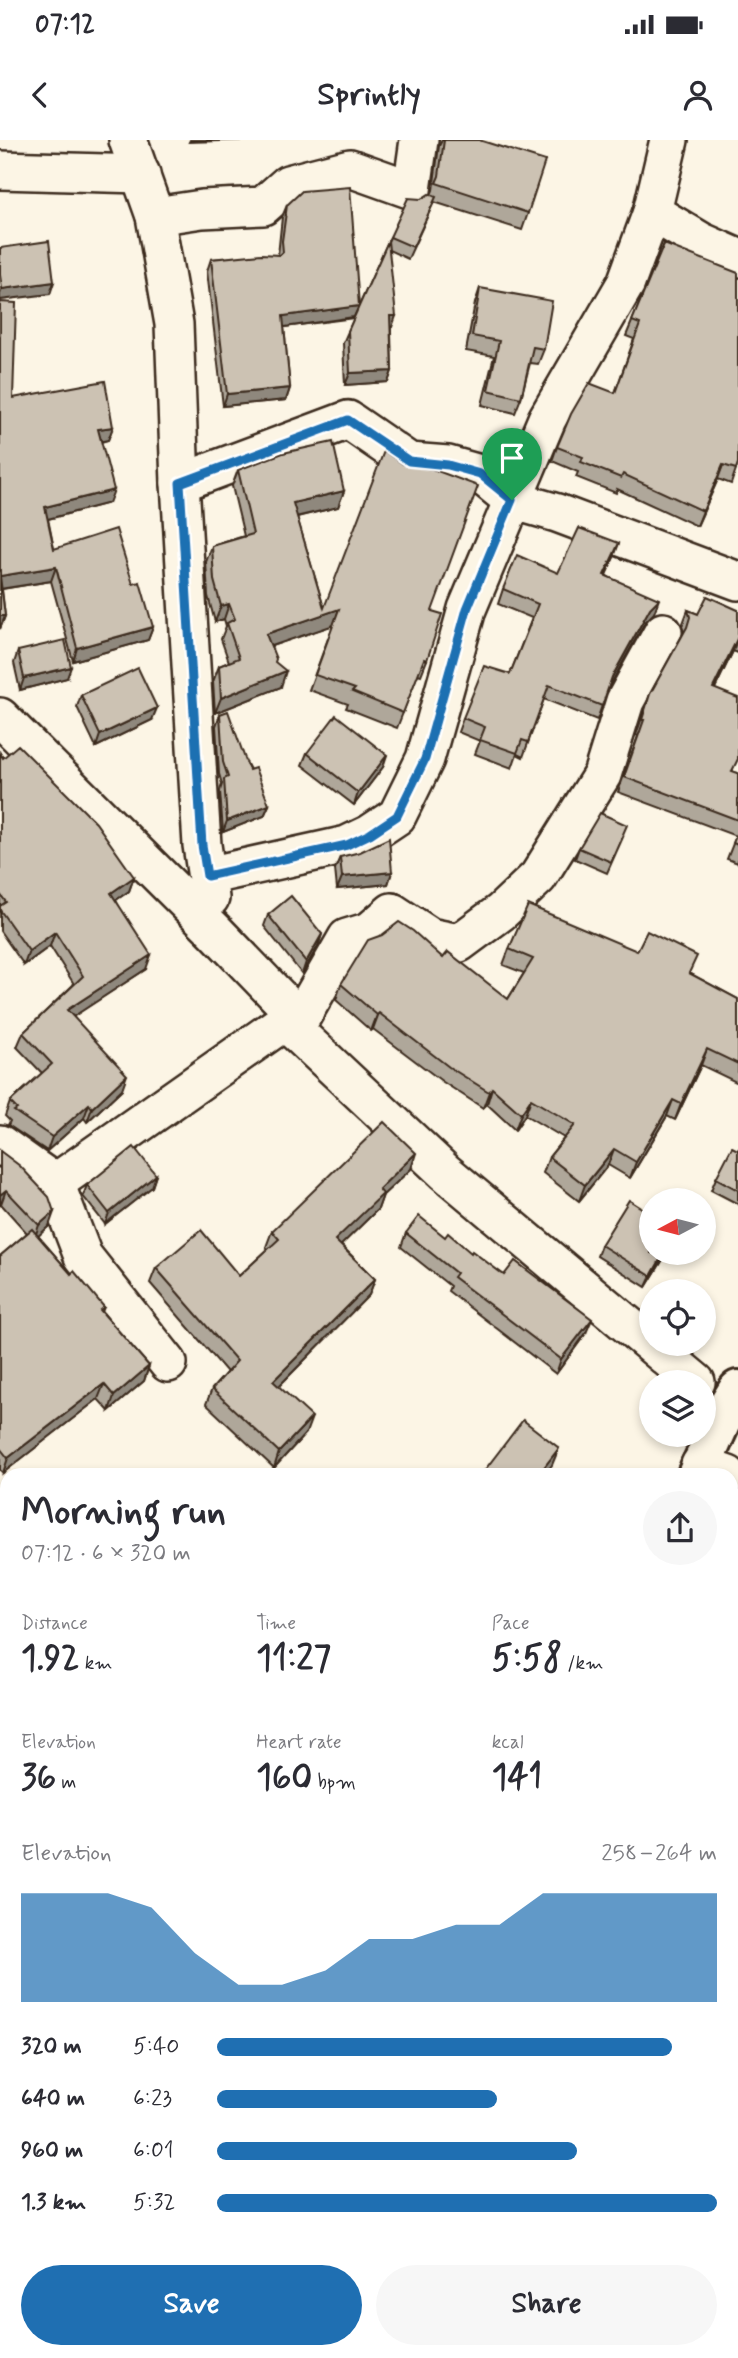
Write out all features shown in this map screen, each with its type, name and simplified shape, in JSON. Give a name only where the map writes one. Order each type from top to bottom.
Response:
[{"type":"main road","points":[[715,1468],[723,1396]]},
{"type":"street","points":[[128,140],[155,216],[174,324],[180,483],[202,845],[215,930]]},
{"type":"street","points":[[155,216],[202,209],[263,206],[288,184],[350,168],[412,190],[419,140]]},
{"type":"street","points":[[207,876],[347,845],[397,816],[425,759],[467,609],[512,500],[547,419],[626,283],[652,212],[670,140]]},
{"type":"street","points":[[0,170],[141,174]]},
{"type":"street","points":[[652,212],[702,242],[738,258]]},
{"type":"street","points":[[180,483],[348,420],[409,461],[448,465],[480,474],[512,500],[557,513],[738,581]]},
{"type":"street","points":[[55,1183],[294,1022],[347,938],[370,931],[392,912],[430,937],[459,943],[501,912],[538,877],[602,775],[625,701],[663,632]]},
{"type":"street","points":[[0,717],[215,930],[294,1022],[445,1172],[682,1370]]},
{"type":"street","points":[[0,1144],[55,1183],[83,1256],[168,1363]]},
{"type":"building","points":[[444,140],[479,140],[545,161],[528,213],[436,183]]},
{"type":"building","points":[[350,187],[359,306],[283,316],[290,388],[227,394],[211,259],[280,255],[283,252],[287,205],[302,191]]},
{"type":"building","points":[[429,194],[436,197],[413,247],[390,237],[408,198],[421,199]]},
{"type":"building","points":[[49,241],[54,282],[2,289],[0,248]]},
{"type":"building","points":[[388,241],[396,316],[390,316],[392,371],[350,373],[348,331]]},
{"type":"building","points":[[664,244],[738,273],[738,463],[736,469],[723,465],[703,511],[623,474],[621,478],[581,462],[583,457],[557,447],[571,414],[589,383],[615,393],[640,324],[632,321]]},
{"type":"building","points":[[480,288],[552,301],[544,349],[533,347],[521,398],[488,390],[499,341],[472,336]]},
{"type":"building","points":[[0,302],[16,303],[13,398],[105,381],[113,427],[98,429],[114,490],[45,507],[54,549],[116,529],[133,584],[140,582],[153,627],[77,648],[56,567],[0,576]]},
{"type":"building","points":[[333,442],[344,491],[293,503],[324,608],[384,451],[403,464],[432,469],[478,486],[432,611],[442,614],[427,660],[424,659],[403,713],[352,692],[355,689],[315,675],[339,609],[266,634],[275,662],[286,671],[221,698],[219,666],[239,658],[227,623],[235,619],[229,604],[221,606],[214,580],[212,546],[253,534],[238,470],[283,453]]},
{"type":"building","points":[[579,528],[619,543],[604,575],[659,599],[650,608],[612,677],[602,706],[549,685],[528,742],[522,740],[517,753],[480,740],[485,727],[463,718],[484,666],[510,674],[538,604],[503,589],[517,555],[558,573]]},
{"type":"building","points":[[0,576],[5,616],[0,616]]},
{"type":"building","points":[[707,596],[738,610],[738,637],[713,688],[738,698],[738,759],[732,771],[738,773],[738,820],[624,777],[650,694],[687,627],[690,617],[688,610],[698,614]]},
{"type":"building","points":[[65,640],[71,667],[24,678],[18,651]]},
{"type":"building","points":[[138,668],[157,708],[100,735],[81,695]]},
{"type":"building","points":[[228,711],[249,770],[255,768],[269,805],[227,821],[224,779],[228,777],[223,762],[220,714]]},
{"type":"building","points":[[336,715],[387,755],[358,793],[307,753]]},
{"type":"building","points":[[18,745],[96,823],[134,877],[111,893],[151,955],[67,1010],[127,1075],[92,1108],[89,1104],[52,1137],[14,1111],[17,1109],[10,1102],[52,1064],[23,1033],[83,976],[55,932],[29,951],[0,910],[0,906],[6,902],[0,894],[0,753],[3,758]]},
{"type":"building","points":[[600,813],[627,825],[611,862],[579,848]]},
{"type":"building","points":[[738,831],[738,845],[733,843]]},
{"type":"building","points":[[389,838],[392,872],[342,877],[340,857],[360,852]]},
{"type":"building","points":[[291,896],[322,934],[306,962],[268,915]]},
{"type":"building","points":[[528,905],[637,951],[647,931],[697,956],[689,973],[738,999],[738,1064],[707,1049],[681,1104],[673,1100],[636,1162],[614,1149],[585,1185],[549,1157],[575,1125],[531,1099],[521,1114],[492,1088],[489,1092],[449,1067],[379,1013],[377,1015],[341,984],[368,940],[382,935],[399,922],[443,958],[448,952],[508,999],[533,959],[509,949]]},
{"type":"building","points":[[384,1122],[416,1153],[379,1189],[383,1194],[335,1240],[375,1279],[273,1381],[312,1417],[279,1452],[212,1389],[237,1361],[156,1268],[201,1230],[239,1276],[279,1239],[272,1231]]},
{"type":"building","points":[[134,1147],[156,1175],[109,1213],[87,1185]]},
{"type":"building","points":[[732,1147],[738,1150],[738,1190],[716,1178]]},
{"type":"building","points":[[0,1151],[20,1166],[49,1197],[54,1212],[39,1225],[6,1190],[0,1195]]},
{"type":"building","points":[[629,1200],[639,1206],[639,1265],[657,1265],[651,1276],[601,1245]]},
{"type":"building","points":[[419,1216],[445,1237],[448,1233],[471,1253],[472,1251],[504,1275],[515,1261],[592,1319],[561,1359],[453,1277],[456,1273],[406,1233]]},
{"type":"building","points":[[32,1229],[71,1274],[74,1271],[104,1307],[100,1310],[149,1366],[114,1396],[104,1384],[8,1458],[0,1448],[0,1256]]},
{"type":"building","points":[[523,1420],[559,1448],[543,1468],[486,1468]]},
{"type":"route","points":[[348,420],[409,461],[448,465],[480,474],[512,500],[467,609],[425,759],[397,816],[347,845],[207,876],[202,845],[180,483],[348,420]]}]
